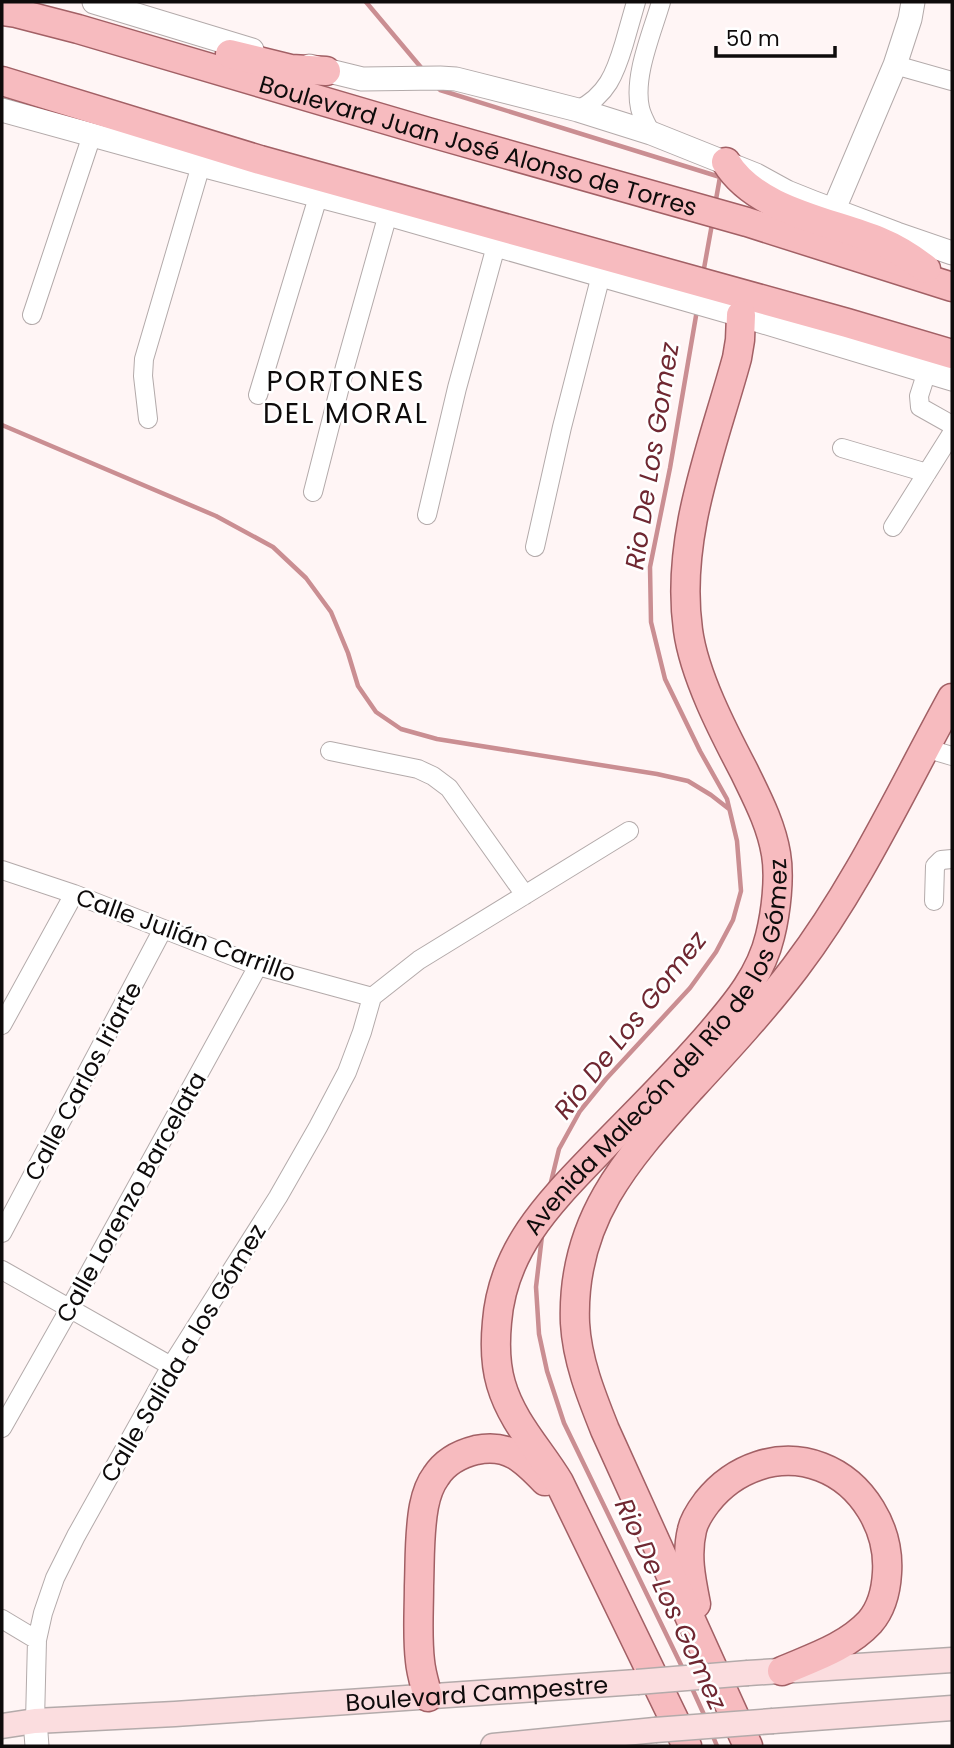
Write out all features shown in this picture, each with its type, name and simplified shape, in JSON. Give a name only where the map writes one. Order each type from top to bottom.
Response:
[{"type":"main road","name":"Boulevard Juan José Alonso de Torres","points":[[2,11],[78,30],[747,222],[952,287]]},
{"type":"main road","points":[[78,30],[139,31],[273,66],[326,71]]},
{"type":"main road","points":[[2,80],[742,308],[847,323],[952,354]]},
{"type":"main road","points":[[726,162],[738,179],[763,198],[892,247],[952,287]]},
{"type":"main road","name":"Avenida Malecón del Río de los Gómez","points":[[687,1746],[559,1482],[518,1424],[501,1385],[497,1367],[497,1313],[505,1279],[525,1237],[551,1203],[737,1004],[751,983],[770,936],[776,898],[776,857],[771,833],[763,810],[696,666],[688,633],[685,596],[686,564],[692,525],[703,476],[737,358],[742,308]]},
{"type":"main road","name":"Avenida Malecón del Río de los Gómez","points":[[748,1745],[590,1392],[581,1361],[575,1324],[576,1285],[598,1209],[617,1175],[646,1138],[772,997],[822,930],[851,886],[952,698]]},
{"type":"main road","points":[[428,1698],[418,1644],[421,1535],[424,1504],[430,1487],[442,1469],[455,1458],[480,1449],[502,1450],[517,1455],[545,1481],[585,1536]]},
{"type":"main road","points":[[699,1638],[688,1551],[693,1527],[702,1508],[717,1489],[740,1473],[760,1464],[803,1462],[822,1468],[854,1489],[876,1517],[886,1549],[886,1586],[881,1606],[858,1634],[827,1652],[782,1671]]},
{"type":"main road","name":"Boulevard Campestre","points":[[2,1726],[35,1721],[428,1698],[952,1660]]},
{"type":"main road","name":"Boulevard Campestre","points":[[493,1746],[655,1730],[952,1708]]},
{"type":"street","name":"Boulevard Juan José Alonso de Torres","points":[[94,2],[326,71],[362,79],[456,79],[578,110],[652,133],[756,175],[787,192],[952,253]]},
{"type":"street","points":[[578,110],[598,96],[615,72],[636,2]]},
{"type":"street","points":[[652,133],[640,108],[640,81],[643,62],[662,2]]},
{"type":"street","points":[[834,209],[895,65],[913,2]]},
{"type":"street","points":[[895,65],[952,81]]},
{"type":"street","points":[[2,110],[388,214],[601,275],[676,286]]},
{"type":"street","points":[[32,315],[92,135]]},
{"type":"street","points":[[148,419],[144,359],[201,165]]},
{"type":"street","points":[[258,394],[318,197]]},
{"type":"street","points":[[313,492],[388,214]]},
{"type":"street","points":[[427,515],[457,388],[496,246]]},
{"type":"street","points":[[535,547],[601,275]]},
{"type":"street","points":[[742,308],[952,379]]},
{"type":"street","points":[[927,371],[919,396],[920,407],[952,425]]},
{"type":"street","points":[[892,527],[952,433]]},
{"type":"street","points":[[842,448],[927,473]]},
{"type":"street","points":[[925,748],[952,757]]},
{"type":"street","points":[[330,751],[418,769],[433,776],[449,788],[525,895]]},
{"type":"street","points":[[372,997],[419,960],[629,831]]},
{"type":"street","points":[[934,901],[936,866],[944,859],[952,859]]},
{"type":"street","name":"Calle Julián Carrillo","points":[[2,870],[74,894],[258,966],[372,997]]},
{"type":"street","points":[[2,1025],[74,894]]},
{"type":"street","name":"Calle Carlos Iriarte","points":[[2,1233],[163,929]]},
{"type":"street","name":"Calle Lorenzo Barcelata","points":[[2,1427],[258,966]]},
{"type":"street","name":"Calle Salida a los Gómez","points":[[35,1721],[37,1640],[55,1578],[171,1366],[278,1197],[318,1128],[347,1072],[372,997]]},
{"type":"street","points":[[2,1270],[171,1366]]},
{"type":"street","points":[[2,1619],[37,1640]]},
{"type":"street","points":[[35,1721],[37,1746]]},
{"type":"waterway","name":"Rio De Los Gomez","points":[[366,2],[424,71]]},
{"type":"waterway","name":"Rio De Los Gomez","points":[[436,86],[440,90],[720,177],[715,205]]},
{"type":"waterway","name":"Rio De Los Gomez","points":[[703,274],[712,224]]},
{"type":"waterway","name":"Rio De Los Gomez","points":[[550,1186],[559,1149],[580,1111],[690,988],[716,952],[733,920],[741,891],[737,841],[727,799],[665,679],[651,622],[650,567],[697,310]]},
{"type":"waterway","points":[[2,425],[216,516],[273,547],[306,578],[331,612],[358,686],[376,712],[401,729],[437,739],[688,781],[729,809]]},
{"type":"waterway","name":"Rio De Los Gomez","points":[[542,1236],[536,1287],[539,1334],[547,1371],[564,1423],[684,1671]]},
{"type":"waterway","name":"Rio De Los Gomez","points":[[691,1686],[706,1719]]},
{"type":"waterway","name":"Rio De Los Gomez","points":[[712,1734],[717,1746]]},
{"type":"district","name":"PORTONES DEL MORAL","points":[[346,397]]}]
